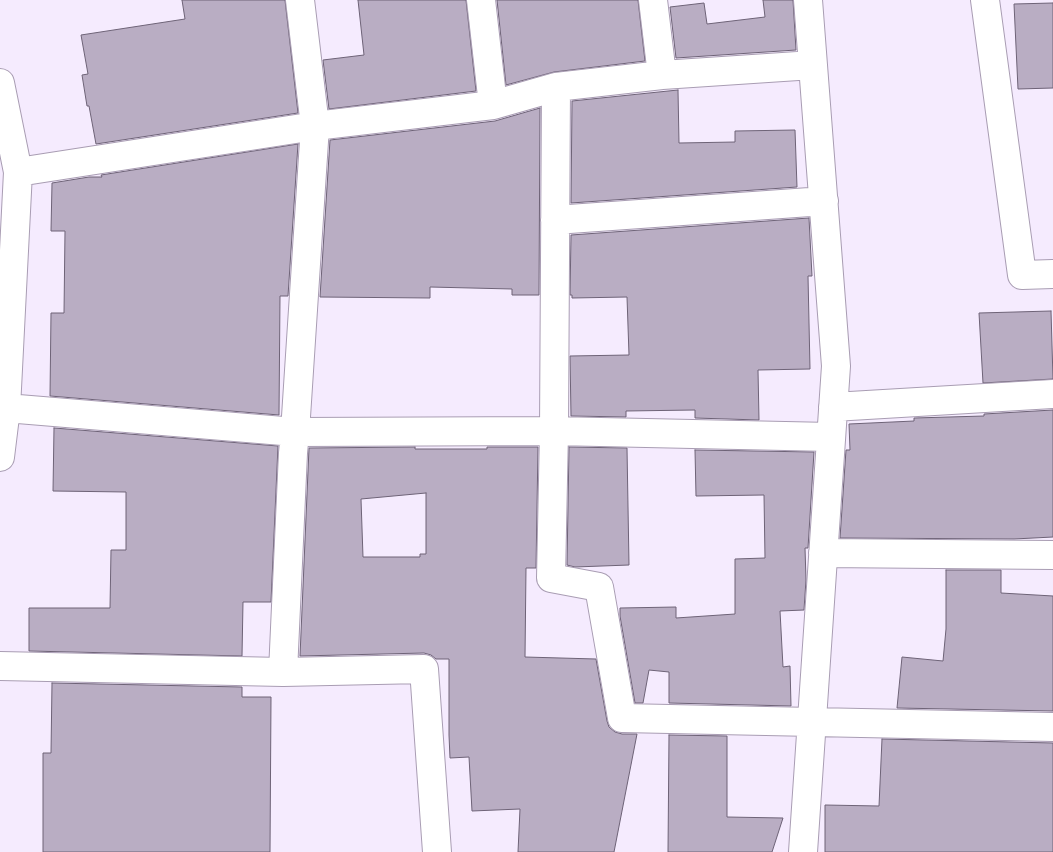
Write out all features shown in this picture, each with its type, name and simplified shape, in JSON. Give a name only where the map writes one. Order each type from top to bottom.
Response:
[{"type":"street","points":[[283,672],[295,432],[315,126],[300,0]]},
{"type":"street","points":[[482,0],[493,104]]},
{"type":"street","points":[[654,0],[662,75]]},
{"type":"street","points":[[803,852],[836,366],[808,0]]},
{"type":"street","points":[[986,0],[1022,275],[1053,274]]},
{"type":"street","points":[[18,172],[315,126],[493,104],[556,87],[662,75],[813,65]]},
{"type":"street","points":[[0,83],[18,172],[6,408],[0,457]]},
{"type":"street","points":[[556,87],[554,431],[551,578],[599,587],[622,718],[1053,727]]},
{"type":"street","points":[[555,220],[824,201]]},
{"type":"street","points":[[833,407],[1053,394]]},
{"type":"street","points":[[6,408],[295,432],[554,431],[831,437]]},
{"type":"street","points":[[824,553],[1053,555]]},
{"type":"street","points":[[0,666],[283,672],[424,669],[437,852]]},
{"type":"building","points":[[182,0],[285,0],[298,113],[96,144],[82,75],[88,74],[81,35],[185,19]]},
{"type":"building","points":[[358,0],[466,0],[476,91],[329,109],[323,60],[364,55]]},
{"type":"building","points":[[497,0],[638,0],[645,61],[554,72],[506,85]]},
{"type":"building","points":[[763,0],[793,0],[796,50],[676,58],[670,7],[704,3],[707,24],[765,17]]},
{"type":"building","points":[[1053,3],[1053,88],[1018,89],[1014,4]]},
{"type":"building","points":[[678,90],[679,143],[735,142],[735,131],[795,130],[797,187],[571,203],[572,101]]},
{"type":"building","points":[[540,108],[539,295],[512,295],[512,289],[430,287],[430,298],[320,297],[330,140],[495,121]]},
{"type":"building","points":[[298,144],[288,296],[280,296],[279,415],[50,396],[51,313],[64,313],[65,231],[51,231],[52,183],[89,177],[102,177],[101,175]]},
{"type":"building","points":[[809,218],[812,276],[808,276],[810,369],[758,370],[759,420],[695,418],[695,410],[626,411],[626,417],[571,416],[570,356],[629,355],[627,297],[572,298],[572,295],[570,295],[571,235]]},
{"type":"building","points":[[1051,311],[1053,379],[983,383],[979,313]]},
{"type":"building","points":[[1053,410],[1053,537],[1014,539],[840,538],[846,450],[850,450],[849,424],[914,421],[914,418],[984,416],[984,414]]},
{"type":"building","points":[[54,428],[278,446],[271,602],[243,602],[242,656],[29,651],[29,608],[110,608],[111,550],[126,550],[126,492],[53,491]]},
{"type":"building","points":[[415,447],[415,449],[487,449],[487,447],[538,447],[536,568],[526,568],[525,657],[596,659],[609,727],[615,732],[622,734],[637,734],[614,852],[518,852],[520,809],[472,811],[469,757],[450,758],[449,659],[436,659],[424,653],[300,656],[309,448]],"holes":[[[426,493],[426,554],[420,554],[420,557],[363,557],[361,499]]]},
{"type":"building","points":[[569,447],[627,448],[629,565],[575,567],[567,565]]},
{"type":"building","points":[[695,450],[814,452],[808,548],[805,548],[806,580],[804,610],[780,611],[783,667],[790,666],[791,706],[669,703],[669,672],[649,670],[643,703],[635,703],[620,608],[676,607],[676,618],[735,614],[735,559],[765,558],[764,495],[696,496]]},
{"type":"building","points":[[946,570],[1001,570],[1001,593],[1053,596],[1053,711],[897,708],[902,657],[943,661],[946,629]]},
{"type":"building","points":[[52,683],[242,687],[242,697],[271,697],[270,852],[43,852],[43,753],[51,753]]},
{"type":"building","points":[[669,735],[727,736],[727,817],[783,818],[772,852],[668,852]]},
{"type":"building","points":[[882,739],[1053,743],[1053,852],[825,852],[825,805],[879,806]]}]
